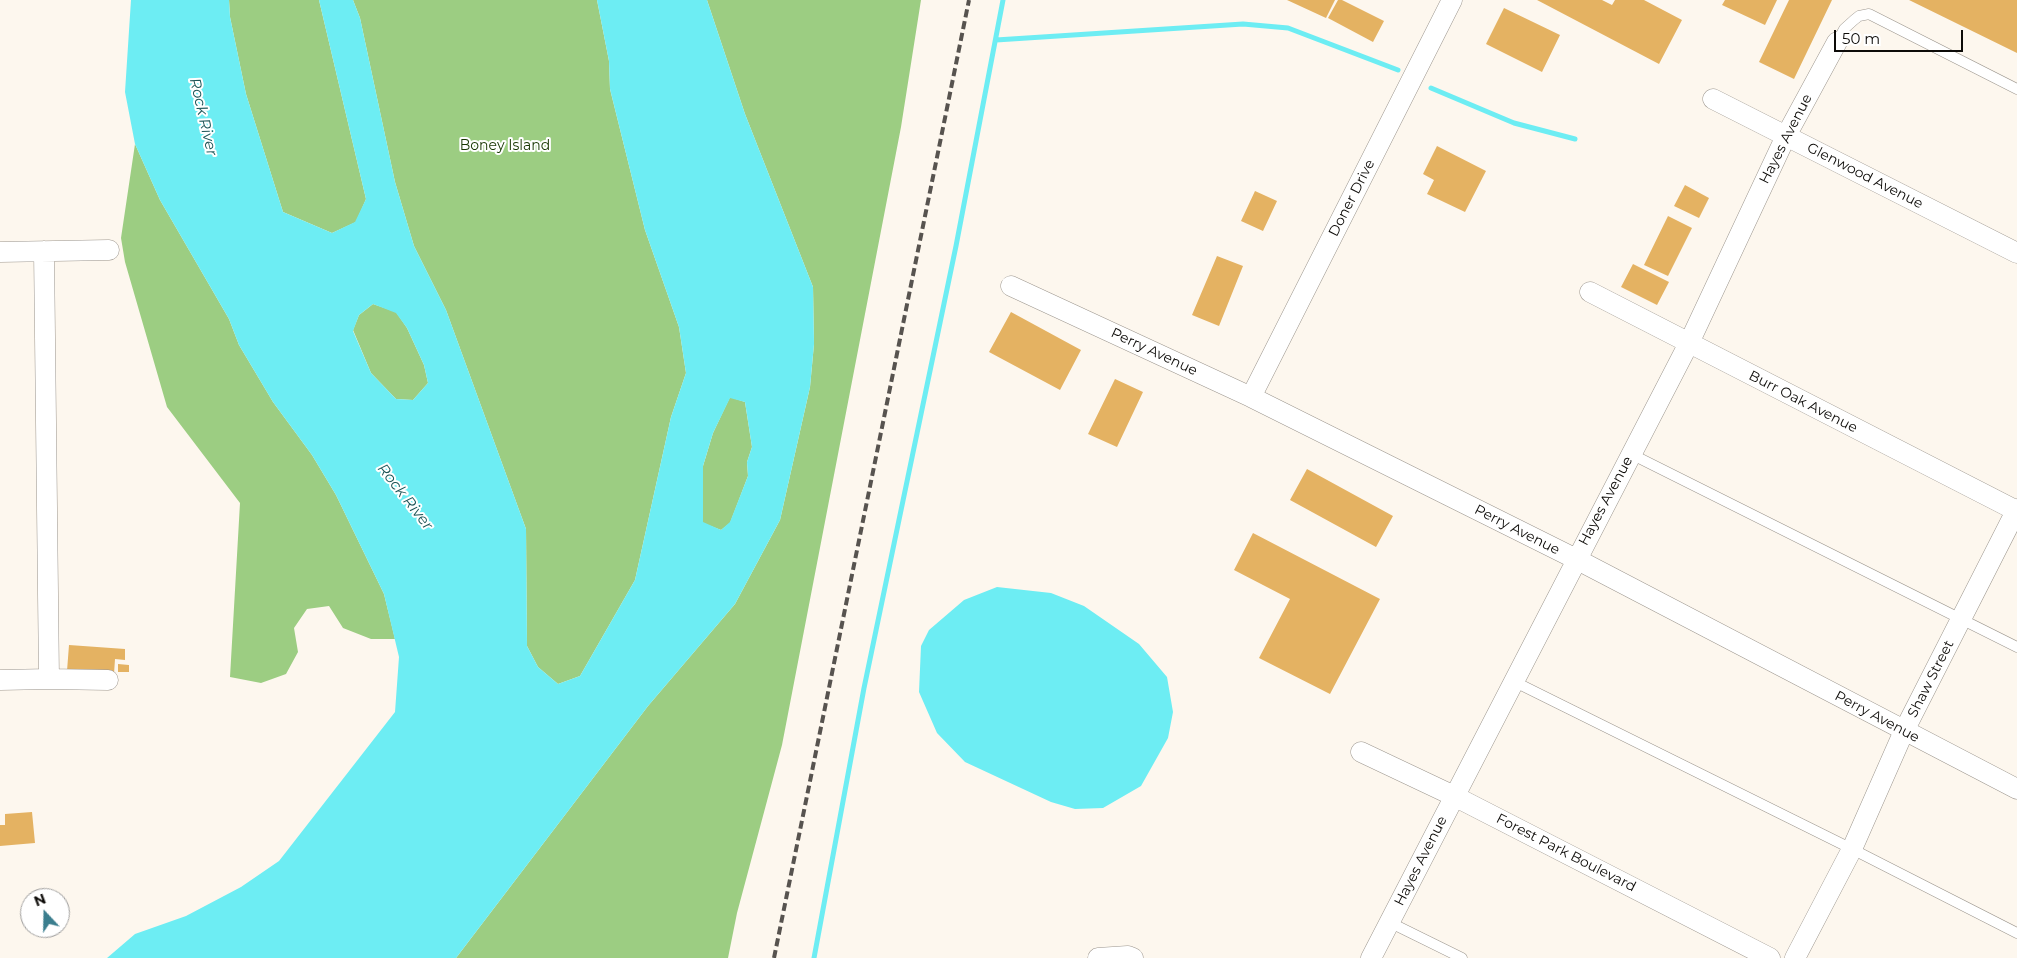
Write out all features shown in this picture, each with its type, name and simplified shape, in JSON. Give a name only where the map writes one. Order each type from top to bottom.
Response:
[{"type":"street","name":"Doner Drive","points":[[1251,397],[1452,0]]},
{"type":"street","name":"Hayes Avenue","points":[[1371,958],[1689,343],[1786,136],[1837,42]]},
{"type":"street","name":"Glenwood Avenue","points":[[1713,99],[2017,253]]},
{"type":"street","points":[[0,252],[109,250]]},
{"type":"street","points":[[44,251],[49,679]]},
{"type":"street","name":"Perry Avenue","points":[[1011,286],[1251,397],[1576,559],[2017,789]]},
{"type":"street","name":"Burr Oak Avenue","points":[[1590,292],[2017,510]]},
{"type":"street","name":"Shaw Street","points":[[1795,958],[1852,849],[1904,731],[2017,510]]},
{"type":"street","points":[[0,680],[108,680]]},
{"type":"street","name":"Forest Park Boulevard","points":[[1361,752],[1454,796],[1770,958]]},
{"type":"street","points":[[1098,958],[1131,957]]},
{"type":"lane","points":[[1837,42],[1844,29],[1854,20],[1859,16],[1869,14],[2017,89]]},
{"type":"lane","points":[[1631,454],[2017,646]]},
{"type":"lane","points":[[1513,681],[2017,933]]},
{"type":"lane","points":[[1389,922],[1462,958]]},
{"type":"green space","points":[[229,0],[319,0],[366,199],[356,222],[332,233],[283,212],[246,94],[230,17]]},
{"type":"green space","name":"Boney Island","points":[[353,0],[597,0],[609,61],[610,89],[645,230],[679,327],[686,373],[671,417],[635,580],[580,676],[558,684],[538,667],[527,646],[526,529],[446,310],[414,246],[395,182],[360,18]]},
{"type":"green space","points":[[707,0],[921,0],[901,127],[782,745],[737,913],[728,958],[456,958],[648,706],[735,604],[780,520],[810,387],[814,344],[813,287],[745,114]]},
{"type":"green space","points":[[135,144],[160,200],[229,319],[239,345],[273,402],[312,455],[336,495],[384,594],[395,639],[371,639],[343,628],[329,606],[307,609],[294,628],[298,652],[286,674],[261,683],[230,677],[240,503],[167,407],[125,262],[121,238]]},
{"type":"green space","points":[[373,304],[396,312],[407,328],[424,365],[428,383],[413,400],[396,399],[371,373],[353,330],[359,315]]},
{"type":"green space","points":[[730,397],[745,402],[752,447],[747,462],[748,476],[730,523],[721,530],[703,523],[703,466],[713,433]]},
{"type":"water","name":"Rock River","points":[[131,0],[229,0],[230,17],[246,94],[283,212],[332,233],[355,222],[366,199],[319,0],[353,0],[360,18],[395,182],[414,246],[446,310],[526,529],[527,646],[538,667],[558,684],[580,676],[635,580],[671,417],[686,373],[679,327],[645,230],[610,89],[609,61],[597,0],[707,0],[745,114],[813,287],[814,344],[810,387],[780,520],[735,604],[648,706],[456,958],[107,958],[135,934],[186,916],[241,887],[279,861],[395,712],[399,657],[384,594],[336,495],[312,455],[273,402],[239,345],[229,319],[160,200],[135,144],[125,92]],"holes":[[[373,304],[396,313],[407,328],[424,365],[428,383],[413,400],[396,399],[371,373],[353,331],[359,315]],[[730,398],[745,402],[752,447],[747,462],[748,476],[730,522],[721,530],[703,522],[703,466],[713,433]]]},
{"type":"water","points":[[997,587],[1051,593],[1084,606],[1139,644],[1167,677],[1173,712],[1168,738],[1141,786],[1103,808],[1075,809],[1051,802],[965,762],[937,733],[919,692],[921,646],[929,630],[964,600]]},
{"type":"building","points":[[1287,0],[1335,0],[1326,18]]},
{"type":"building","points":[[1338,0],[1342,0],[1384,21],[1373,42],[1328,18]]},
{"type":"building","points":[[1537,0],[1602,0],[1612,5],[1615,0],[1644,0],[1682,20],[1659,64]]},
{"type":"building","points":[[1725,0],[1777,0],[1765,25],[1722,5]]},
{"type":"building","points":[[1789,0],[1832,0],[1794,79],[1759,62]]},
{"type":"building","points":[[1909,0],[2017,0],[2017,53]]},
{"type":"building","points":[[1504,8],[1560,35],[1542,72],[1486,44]]},
{"type":"building","points":[[1437,146],[1486,171],[1465,212],[1427,194],[1434,180],[1423,174]]},
{"type":"building","points":[[1685,185],[1709,198],[1699,218],[1674,206]]},
{"type":"building","points":[[1255,191],[1277,201],[1263,231],[1241,221]]},
{"type":"building","points":[[1668,216],[1692,228],[1668,276],[1644,265]]},
{"type":"building","points":[[1217,256],[1243,266],[1219,326],[1192,315]]},
{"type":"building","points":[[1633,264],[1669,282],[1657,305],[1621,287]]},
{"type":"building","points":[[1011,312],[1081,350],[1060,390],[989,352]]},
{"type":"building","points":[[1115,379],[1143,392],[1117,447],[1088,434]]},
{"type":"building","points":[[1307,469],[1393,516],[1376,547],[1290,500]]},
{"type":"building","points":[[1253,533],[1380,599],[1330,694],[1259,658],[1290,599],[1234,570]]},
{"type":"building","points":[[69,645],[125,649],[125,660],[115,659],[114,674],[67,671]]},
{"type":"building","points":[[118,664],[129,665],[129,672],[118,672]]},
{"type":"building","points":[[32,812],[35,843],[0,846],[0,825],[5,825],[5,814]]},
{"type":"waterway","points":[[814,958],[864,688],[956,246],[1003,0]]},
{"type":"waterway","points":[[996,40],[1243,24],[1288,28],[1398,70]]},
{"type":"waterway","points":[[1431,88],[1514,123],[1575,139]]},
{"type":"railway","points":[[774,958],[969,0]]}]
